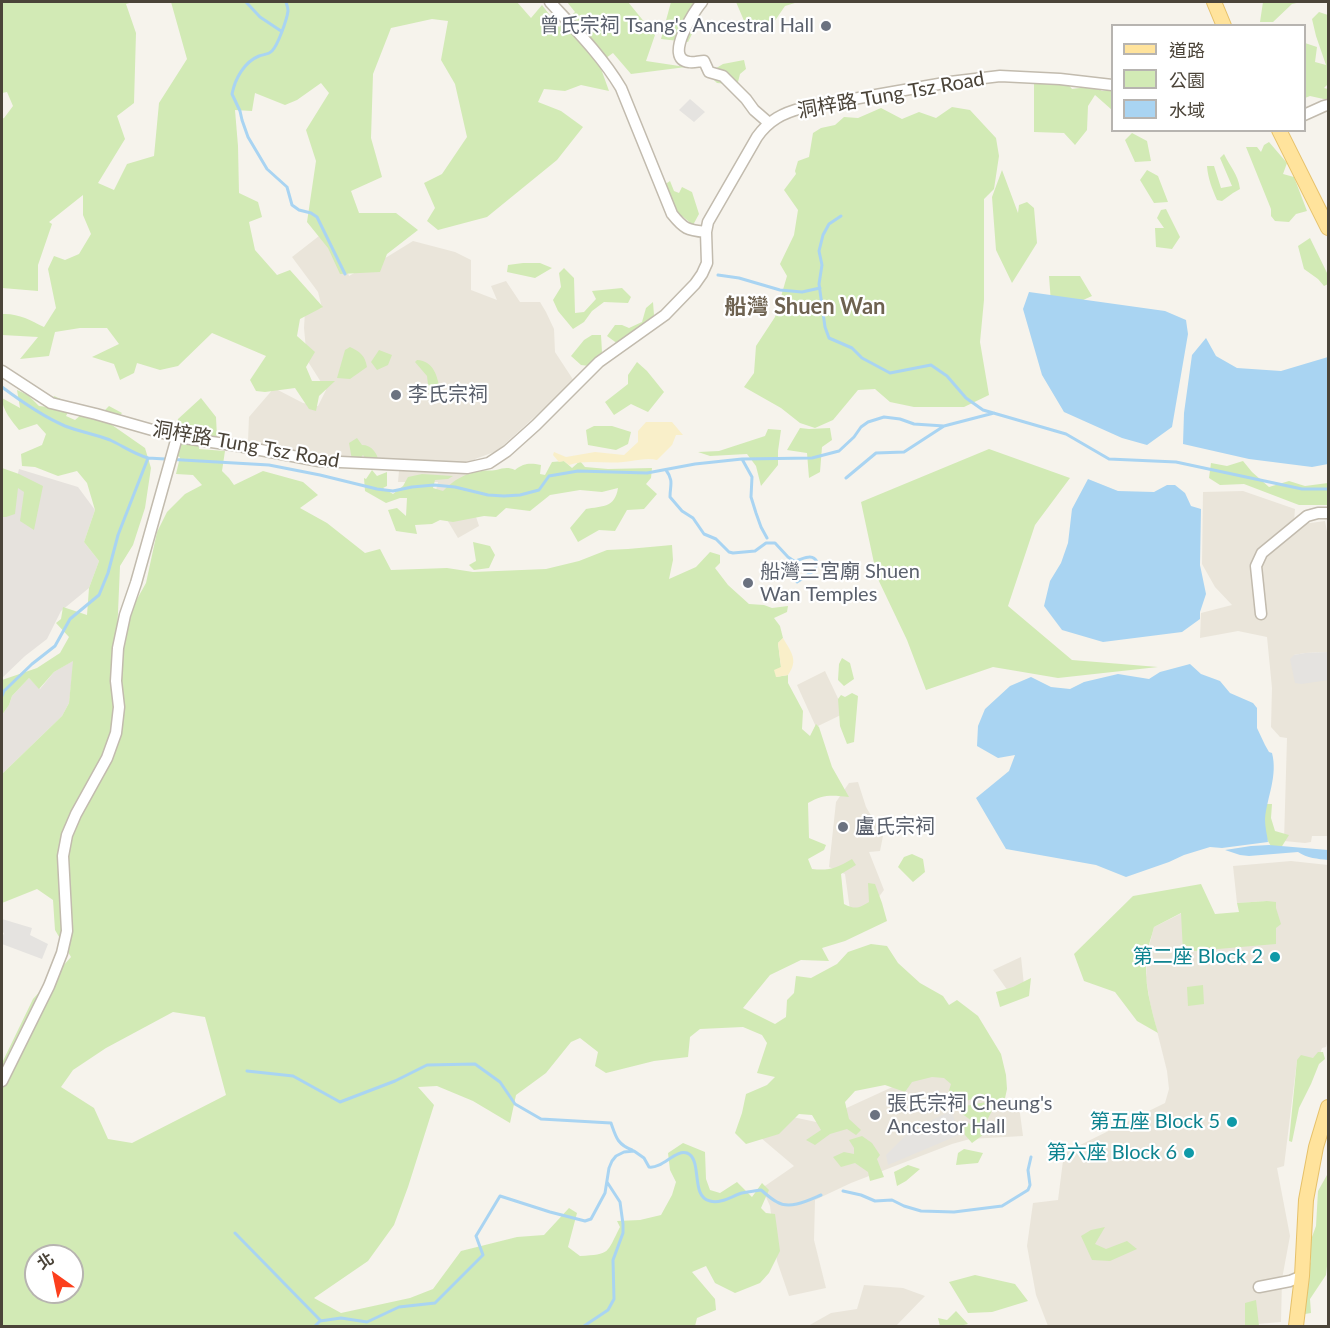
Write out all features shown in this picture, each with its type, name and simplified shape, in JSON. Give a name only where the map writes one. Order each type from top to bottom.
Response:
[{"type":"main road","points":[[1214,2],[1223,24]]},
{"type":"main road","points":[[1280,132],[1329,228]]},
{"type":"main road","points":[[1296,1326],[1302,1276],[1306,1200],[1316,1147],[1329,1107]]},
{"type":"street","points":[[550,2],[597,54],[621,88],[672,214],[690,231],[706,232]]},
{"type":"street","points":[[702,2],[688,23],[681,39],[679,51],[682,58],[688,62],[704,61],[709,72],[723,76],[769,123]]},
{"type":"street","name":"洞梓路 Tung Tsz Road","points":[[2,370],[51,403],[177,437],[319,461],[466,468],[489,463],[507,451],[598,362],[665,315],[695,284],[707,263],[708,222],[763,128],[784,113],[950,82],[1000,76],[1111,85]]},
{"type":"street","points":[[1306,114],[1329,105]]},
{"type":"street","points":[[2,1081],[49,986],[62,953],[67,931],[63,856],[67,834],[107,758],[116,733],[119,707],[116,681],[120,637],[177,437]]},
{"type":"street","points":[[1261,614],[1256,566],[1262,554],[1307,516],[1329,513]]},
{"type":"street","points":[[1259,1287],[1290,1281],[1302,1276]]},
{"type":"shaded area","points":[[690,99],[705,112],[694,122],[679,110]]},
{"type":"shaded area","points":[[319,236],[345,264],[349,276],[413,241],[455,252],[471,260],[471,290],[497,300],[491,286],[506,281],[520,302],[540,302],[554,329],[555,352],[574,381],[497,451],[475,459],[466,485],[479,526],[458,538],[434,498],[438,482],[398,482],[400,460],[323,459],[248,441],[249,417],[274,388],[303,403],[318,406],[326,390],[307,360],[304,328],[305,311],[322,308],[318,292],[292,257]]},
{"type":"shaded area","points":[[19,469],[78,487],[95,510],[84,542],[99,561],[89,588],[61,611],[47,639],[2,678],[2,512]]},
{"type":"shaded area","points":[[1243,491],[1295,509],[1294,522],[1303,524],[1325,521],[1328,537],[1328,652],[1294,655],[1328,680],[1328,836],[1312,836],[1311,842],[1284,841],[1287,738],[1280,737],[1271,727],[1272,688],[1267,637],[1238,631],[1200,638],[1201,613],[1232,605],[1215,587],[1202,564],[1203,492]]},
{"type":"shaded area","points":[[1328,644],[1328,680],[1295,683],[1290,659],[1294,655],[1327,652]]},
{"type":"shaded area","points":[[74,660],[69,703],[62,716],[2,774],[2,715],[12,696],[29,678],[40,689],[54,672]]},
{"type":"shaded area","points":[[825,671],[845,713],[816,727],[797,685]]},
{"type":"shaded area","points":[[858,782],[866,807],[883,836],[880,851],[869,852],[884,890],[872,906],[850,910],[845,874],[829,867],[836,802],[849,783]]},
{"type":"shaded area","points":[[1291,861],[1328,865],[1328,1040],[1318,1060],[1297,1060],[1284,1166],[1277,1168],[1290,1236],[1282,1279],[1281,1322],[1234,1326],[1048,1326],[1036,1295],[1027,1246],[1033,1203],[1058,1200],[1064,1153],[1165,1103],[1169,1089],[1146,978],[1147,954],[1154,927],[1182,913],[1184,952],[1267,901],[1237,903],[1233,866]]},
{"type":"shaded area","points":[[2,919],[32,928],[30,935],[48,944],[42,959],[2,944],[4,933],[2,932]]},
{"type":"shaded area","points":[[1021,957],[1024,985],[1008,991],[993,970]]},
{"type":"shaded area","points":[[923,1073],[947,1074],[1019,1106],[1023,1136],[970,1139],[952,1144],[851,1183],[815,1200],[814,1240],[826,1288],[789,1296],[777,1261],[770,1206],[762,1188],[794,1166],[761,1138],[774,1113],[816,1122]]},
{"type":"shaded area","points":[[951,1111],[961,1134],[888,1165],[886,1155],[905,1136]]},
{"type":"shaded area","points":[[864,1285],[903,1288],[925,1296],[896,1326],[808,1326],[831,1313],[857,1309]]},
{"type":"green space","points":[[2,2],[133,2],[126,4],[136,33],[134,103],[117,116],[125,139],[98,183],[114,190],[127,164],[154,156],[159,103],[187,59],[171,2],[517,2],[531,18],[542,5],[559,27],[575,12],[567,2],[628,2],[655,35],[646,61],[686,67],[631,74],[613,53],[599,63],[609,91],[581,85],[565,91],[544,89],[538,102],[561,111],[583,127],[557,160],[487,217],[438,230],[427,221],[435,208],[424,183],[442,174],[467,137],[455,84],[441,60],[448,21],[432,19],[391,28],[373,74],[371,138],[382,177],[351,191],[359,213],[396,213],[418,230],[387,254],[380,272],[340,274],[328,248],[307,222],[316,161],[306,130],[329,93],[321,83],[297,100],[285,105],[255,93],[252,111],[235,110],[239,193],[258,202],[262,217],[249,222],[255,250],[277,275],[290,270],[323,307],[300,319],[297,336],[315,352],[306,367],[312,381],[335,381],[319,396],[316,411],[309,409],[295,388],[256,391],[250,380],[266,356],[212,333],[178,366],[160,370],[137,363],[134,373],[120,380],[114,364],[92,357],[119,344],[107,328],[80,328],[55,332],[49,356],[20,359],[38,337],[2,335],[2,314],[19,316],[44,327],[56,308],[48,269],[54,256],[65,260],[79,254],[91,234],[83,215],[83,195],[49,222],[52,224],[38,265],[38,291],[2,288],[2,119],[13,106],[7,92],[2,93]]},
{"type":"green space","points":[[671,2],[696,2],[697,24],[688,42],[661,39]]},
{"type":"green space","points":[[736,2],[798,2],[785,6],[772,25],[748,30]]},
{"type":"green space","points":[[1263,2],[1301,2],[1292,4],[1273,22],[1260,22]]},
{"type":"green space","points":[[1319,12],[1328,15],[1328,84],[1324,88],[1328,89],[1328,100],[1310,96],[1306,98],[1306,43],[1317,47],[1315,62],[1326,65],[1312,19]]},
{"type":"green space","points":[[744,60],[746,69],[740,74],[737,86],[717,83],[712,78],[713,70],[723,64]]},
{"type":"green space","points":[[1034,82],[1068,84],[1072,89],[1094,86],[1102,91],[1111,90],[1111,109],[1095,95],[1088,106],[1087,130],[1075,145],[1064,133],[1034,132]]},
{"type":"green space","points":[[952,107],[970,110],[996,138],[999,156],[994,189],[984,199],[984,300],[980,342],[989,395],[964,407],[914,407],[890,402],[875,389],[858,390],[833,420],[815,428],[800,423],[781,408],[744,387],[754,373],[756,346],[775,317],[787,276],[780,264],[794,235],[798,210],[784,190],[796,174],[798,161],[809,157],[813,133],[821,128],[835,125],[844,117],[858,118],[881,108],[902,119],[919,112],[936,118]]},
{"type":"green space","points":[[1132,133],[1147,141],[1151,161],[1135,162],[1125,140]]},
{"type":"green space","points":[[1269,142],[1287,163],[1283,174],[1294,177],[1307,211],[1296,214],[1289,222],[1275,221],[1271,216],[1271,209],[1246,147],[1257,147],[1261,152],[1264,145]]},
{"type":"green space","points":[[1224,154],[1236,175],[1240,189],[1222,201],[1217,200],[1207,166],[1214,166],[1221,188],[1232,186],[1220,158]]},
{"type":"green space","points":[[1002,170],[1018,213],[1019,205],[1027,202],[1034,208],[1037,243],[1012,283],[996,250],[992,197]]},
{"type":"green space","points":[[1147,170],[1158,176],[1168,202],[1154,203],[1140,180]]},
{"type":"green space","points":[[670,181],[674,191],[679,193],[682,187],[692,192],[699,214],[693,225],[682,216],[673,218],[658,189]]},
{"type":"green space","points":[[1166,209],[1180,237],[1172,249],[1156,247],[1155,228],[1164,228],[1157,218],[1161,210]]},
{"type":"green space","points":[[1310,238],[1328,275],[1328,284],[1324,286],[1304,269],[1298,246]]},
{"type":"green space","points":[[540,263],[552,268],[535,278],[507,272],[508,265]]},
{"type":"green space","points":[[564,268],[574,278],[575,313],[584,312],[596,299],[592,291],[622,288],[631,297],[628,303],[604,302],[592,311],[584,322],[573,329],[558,311],[553,300],[561,287],[559,273]]},
{"type":"green space","points":[[1049,276],[1080,276],[1092,296],[1072,305],[1051,303]]},
{"type":"green space","points":[[653,302],[654,315],[643,327],[618,344],[607,336],[615,325],[629,328],[642,322],[646,308]]},
{"type":"green space","points":[[592,335],[601,335],[602,352],[589,366],[581,365],[571,356],[584,340]]},
{"type":"green space","points":[[350,347],[362,354],[367,367],[350,379],[337,378],[345,350]]},
{"type":"green space","points":[[379,350],[392,355],[388,365],[377,370],[371,362]]},
{"type":"green space","points":[[417,360],[427,363],[436,376],[440,392],[432,398],[429,393],[427,376],[415,362]]},
{"type":"green space","points":[[637,362],[664,392],[648,412],[631,404],[614,415],[605,402],[628,384],[628,375]]},
{"type":"green space","points":[[17,390],[28,395],[39,406],[47,407],[54,396],[72,404],[66,416],[75,420],[89,408],[96,419],[109,406],[122,413],[112,425],[145,448],[151,468],[145,508],[133,545],[120,566],[117,635],[146,583],[157,532],[167,512],[185,494],[202,485],[193,475],[176,474],[180,457],[169,453],[169,445],[187,441],[191,431],[175,431],[178,419],[201,398],[216,417],[217,437],[200,433],[199,449],[225,451],[222,471],[234,485],[263,471],[303,482],[318,495],[300,508],[327,523],[365,553],[380,549],[391,570],[447,568],[473,572],[546,569],[579,561],[607,550],[672,545],[673,560],[669,579],[696,567],[710,552],[720,555],[720,563],[715,568],[728,585],[749,604],[772,608],[788,606],[787,612],[774,618],[780,626],[783,638],[778,643],[781,667],[776,677],[788,675],[788,683],[803,711],[802,729],[810,736],[816,724],[819,727],[832,767],[849,797],[828,796],[808,803],[809,838],[826,845],[824,850],[808,859],[812,869],[833,868],[852,859],[856,865],[841,874],[844,904],[852,907],[863,906],[869,902],[868,883],[875,884],[887,921],[845,941],[822,948],[829,961],[801,960],[770,975],[743,1008],[775,1024],[786,1017],[787,1000],[794,993],[796,976],[811,978],[837,964],[848,952],[871,944],[887,946],[898,963],[920,983],[943,996],[949,1005],[957,1000],[978,1016],[1001,1054],[1007,1089],[1004,1103],[972,1099],[955,1105],[947,1097],[951,1084],[944,1078],[932,1077],[912,1082],[905,1092],[885,1085],[855,1091],[845,1102],[849,1119],[861,1130],[856,1135],[847,1129],[830,1134],[815,1145],[806,1140],[821,1130],[812,1115],[799,1114],[779,1134],[746,1144],[735,1133],[746,1094],[767,1085],[775,1077],[757,1073],[767,1043],[762,1035],[743,1027],[700,1029],[690,1037],[688,1057],[654,1061],[606,1073],[595,1066],[598,1052],[580,1038],[571,1042],[546,1073],[516,1095],[510,1123],[473,1101],[437,1086],[418,1087],[434,1105],[394,1225],[368,1261],[314,1298],[341,1313],[410,1298],[433,1289],[461,1251],[517,1237],[544,1235],[569,1208],[577,1213],[568,1247],[580,1256],[603,1253],[609,1248],[620,1227],[617,1221],[640,1220],[661,1215],[676,1182],[670,1170],[668,1153],[683,1143],[705,1152],[706,1179],[710,1190],[720,1193],[737,1182],[752,1197],[762,1183],[769,1190],[761,1208],[766,1213],[775,1214],[780,1251],[769,1273],[760,1283],[735,1293],[715,1283],[706,1266],[692,1272],[715,1299],[716,1310],[697,1318],[695,1326],[2,1326],[2,1063],[33,999],[71,957],[55,930],[53,900],[37,889],[2,903],[2,774],[62,716],[69,703],[73,661],[54,672],[39,689],[29,678],[12,696],[2,715],[2,680],[37,668],[60,653],[69,637],[56,623],[61,619],[63,607],[87,615],[89,588],[99,561],[84,542],[95,510],[87,483],[77,471],[58,476],[35,467],[22,466],[21,454],[42,445],[46,434],[37,424],[19,430],[6,411],[2,398],[20,408]],"holes":[[[173,1012],[205,1017],[226,1095],[132,1143],[108,1139],[94,1108],[61,1087],[73,1070],[106,1048]]]},
{"type":"green space","points":[[594,426],[612,426],[631,432],[628,444],[616,450],[588,445],[586,430]]},
{"type":"green space","points":[[800,428],[830,428],[832,440],[822,447],[820,472],[809,478],[807,453],[787,450]]},
{"type":"green space","points":[[768,429],[781,430],[778,465],[761,486],[756,466],[747,454],[710,456],[698,452],[719,451],[765,436]]},
{"type":"green space","points":[[357,438],[362,445],[374,450],[379,462],[368,462],[363,455],[357,462],[352,460],[349,443]]},
{"type":"green space","points":[[989,449],[1070,478],[1035,525],[1008,606],[1072,660],[1158,667],[1058,678],[993,667],[926,690],[907,640],[877,577],[861,502]]},
{"type":"green space","points":[[564,461],[572,468],[580,461],[585,467],[652,468],[651,478],[646,484],[657,494],[644,509],[627,510],[615,531],[599,530],[578,542],[570,528],[586,509],[611,503],[618,488],[602,492],[580,490],[550,495],[530,511],[506,508],[496,517],[484,516],[453,522],[440,520],[432,524],[415,525],[417,534],[396,531],[388,510],[397,508],[406,516],[407,498],[386,503],[365,491],[364,478],[366,479],[372,470],[377,476],[387,472],[387,486],[383,488],[393,494],[403,486],[408,477],[422,474],[453,476],[448,479],[435,480],[433,488],[443,491],[470,473],[506,468],[515,470],[524,465],[534,464],[541,465],[540,474],[545,475],[552,462]]},
{"type":"green space","points":[[1243,461],[1269,487],[1289,481],[1305,486],[1328,483],[1328,505],[1299,505],[1244,484],[1220,485],[1209,478],[1211,463],[1227,466]]},
{"type":"green space","points":[[2,468],[43,486],[34,530],[20,521],[24,492],[18,488],[15,514],[2,517]]},
{"type":"green space","points":[[473,542],[490,546],[495,555],[489,568],[474,570],[469,565],[476,561]]},
{"type":"green space","points":[[842,658],[850,663],[854,679],[844,686],[838,680],[839,664]]},
{"type":"green space","points":[[852,693],[858,696],[854,742],[847,744],[840,726],[838,699],[841,695],[845,697]]},
{"type":"green space","points":[[1264,804],[1272,804],[1271,818],[1275,831],[1289,835],[1279,851],[1272,848],[1261,829]]},
{"type":"green space","points":[[912,854],[923,859],[925,872],[913,882],[898,867],[904,857]]},
{"type":"green space","points":[[1201,884],[1215,914],[1239,912],[1237,903],[1276,902],[1281,924],[1276,928],[1276,944],[1183,952],[1181,913],[1154,927],[1148,951],[1146,974],[1150,1004],[1158,1033],[1137,1021],[1115,992],[1084,981],[1074,954],[1133,896]]},
{"type":"green space","points":[[1031,978],[1029,996],[1000,1007],[996,992]]},
{"type":"green space","points":[[1203,985],[1204,1004],[1188,1006],[1187,987]]},
{"type":"green space","points":[[1318,1052],[1323,1052],[1325,1059],[1319,1064],[1299,1108],[1292,1142],[1289,1141],[1297,1060],[1301,1055],[1313,1058]]},
{"type":"green space","points":[[986,1102],[995,1105],[983,1128],[987,1127],[987,1132],[972,1143],[965,1135],[964,1124],[967,1122],[976,1127],[961,1113],[965,1106]]},
{"type":"green space","points":[[862,1136],[872,1143],[880,1155],[877,1159],[884,1177],[870,1181],[868,1172],[855,1163],[841,1167],[833,1157],[844,1152],[854,1154],[854,1148],[849,1140]]},
{"type":"green space","points":[[964,1149],[983,1153],[978,1163],[956,1165],[958,1153]]},
{"type":"green space","points":[[908,1165],[920,1169],[897,1186],[894,1172]]},
{"type":"green space","points":[[1328,1168],[1326,1275],[1310,1299],[1311,1313],[1305,1314],[1306,1273],[1311,1261],[1308,1248],[1316,1226],[1318,1191],[1327,1175]]},
{"type":"green space","points":[[1105,1227],[1095,1244],[1106,1249],[1127,1241],[1137,1249],[1110,1261],[1092,1260],[1081,1236],[1091,1230]]},
{"type":"green space","points":[[975,1275],[1015,1284],[1028,1301],[992,1312],[968,1313],[949,1282]]},
{"type":"green space","points":[[1256,1300],[1259,1326],[1245,1326],[1245,1303]]},
{"type":"green space","points":[[956,1311],[968,1324],[940,1326],[938,1318],[947,1320]]},
{"type":"sand","points":[[646,422],[672,422],[683,435],[676,435],[672,445],[657,460],[582,462],[569,465],[564,461],[559,462],[553,455],[554,452],[566,457],[595,452],[624,455],[638,442],[638,431]]},
{"type":"sand","points":[[783,638],[793,656],[793,665],[788,675],[776,677],[774,670],[781,667],[778,643]]},
{"type":"water","points":[[1029,292],[1165,311],[1186,320],[1188,334],[1172,427],[1147,445],[1122,438],[1064,412],[1042,375],[1023,309]]},
{"type":"water","points":[[1206,338],[1216,356],[1237,368],[1281,371],[1328,357],[1328,464],[1312,467],[1249,459],[1183,444],[1184,413],[1192,355]]},
{"type":"water","points":[[1088,479],[1118,491],[1154,492],[1167,485],[1175,485],[1185,493],[1191,506],[1201,509],[1200,565],[1206,594],[1200,619],[1182,632],[1103,642],[1062,630],[1044,606],[1050,581],[1061,563],[1068,543],[1072,509]]},
{"type":"water","points":[[1190,664],[1201,674],[1220,681],[1230,693],[1253,703],[1257,708],[1257,728],[1269,752],[1272,753],[1274,762],[1265,819],[1268,842],[1222,848],[1210,847],[1126,877],[1096,865],[1006,849],[976,798],[1009,771],[1015,755],[998,758],[977,746],[978,726],[985,709],[1010,686],[1031,677],[1051,687],[1070,689],[1084,682],[1118,674],[1149,679],[1160,672]]},
{"type":"water","points":[[1269,845],[1328,850],[1328,860],[1316,859],[1298,852],[1249,856],[1225,850]]},
{"type":"waterway","points":[[246,2],[260,17],[281,31]]},
{"type":"waterway","points":[[286,2],[287,15],[274,48],[269,53],[249,62],[238,77],[232,94],[248,137],[267,169],[287,187],[292,205],[317,217],[345,274]]},
{"type":"waterway","points":[[841,216],[829,224],[823,235],[819,251],[822,265],[819,284],[825,327],[829,338],[852,348],[862,358],[890,373],[931,365],[947,376],[966,398],[983,410],[1066,434],[1109,459],[1176,462],[1302,489],[1328,489]]},
{"type":"waterway","points":[[718,275],[739,278],[780,290],[802,292],[820,288]]},
{"type":"waterway","points":[[2,387],[57,422],[110,440],[148,458],[269,465],[393,491],[434,485],[504,496],[539,490],[549,476],[578,471],[647,473],[695,464],[742,459],[812,458],[839,451],[861,427],[884,417],[914,424],[944,426]]},
{"type":"waterway","points":[[846,478],[876,453],[904,452],[944,426],[994,413]]},
{"type":"waterway","points":[[2,696],[4,691],[32,664],[55,646],[70,619],[99,595],[108,573],[118,535],[148,458]]},
{"type":"waterway","points":[[742,459],[752,477],[751,497],[767,538]]},
{"type":"waterway","points":[[666,470],[671,480],[670,497],[682,511],[693,518],[704,534],[716,539],[729,552],[755,551],[766,543],[775,543],[794,561],[810,557],[815,559],[817,562],[815,570],[797,582]]},
{"type":"waterway","points":[[247,1071],[293,1076],[340,1102],[395,1081],[427,1065],[475,1064],[500,1082],[515,1104],[541,1119],[611,1123],[620,1143],[632,1150]]},
{"type":"waterway","points":[[315,1326],[320,1321],[341,1318],[367,1322],[399,1307],[435,1303],[483,1255],[476,1236],[500,1196],[585,1221],[591,1219],[605,1193],[612,1161],[624,1152],[634,1151],[644,1158],[649,1167],[659,1165],[678,1154],[687,1153],[695,1162],[700,1193],[704,1198],[714,1202],[761,1190],[775,1201],[788,1205],[821,1195]]},
{"type":"waterway","points":[[843,1191],[875,1201],[892,1200],[921,1211],[954,1212],[1002,1206],[1028,1190],[1030,1185],[1028,1170],[1031,1157]]},
{"type":"waterway","points":[[584,1326],[608,1310],[614,1299],[613,1260],[623,1233],[623,1224],[620,1202],[607,1182]]},
{"type":"waterway","points":[[235,1233],[320,1320]]},
{"type":"place","name":"曾氏宗祠 Tsang's Ancestral Hall","points":[[826,26]]},
{"type":"place","name":"李氏宗祠","points":[[396,395]]},
{"type":"place","name":"船灣三宮廟 Shuen Wan Temples","points":[[748,583]]},
{"type":"place","name":"盧氏宗祠","points":[[843,827]]},
{"type":"place","name":"第二座 Block 2","points":[[1275,957]]},
{"type":"place","name":"張氏宗祠 Cheung's Ancestor Hall","points":[[875,1115]]},
{"type":"place","name":"第五座 Block 5","points":[[1232,1122]]},
{"type":"place","name":"第六座 Block 6","points":[[1189,1153]]},
{"type":"district","name":"船灣 Shuen Wan","points":[[805,307]]}]
